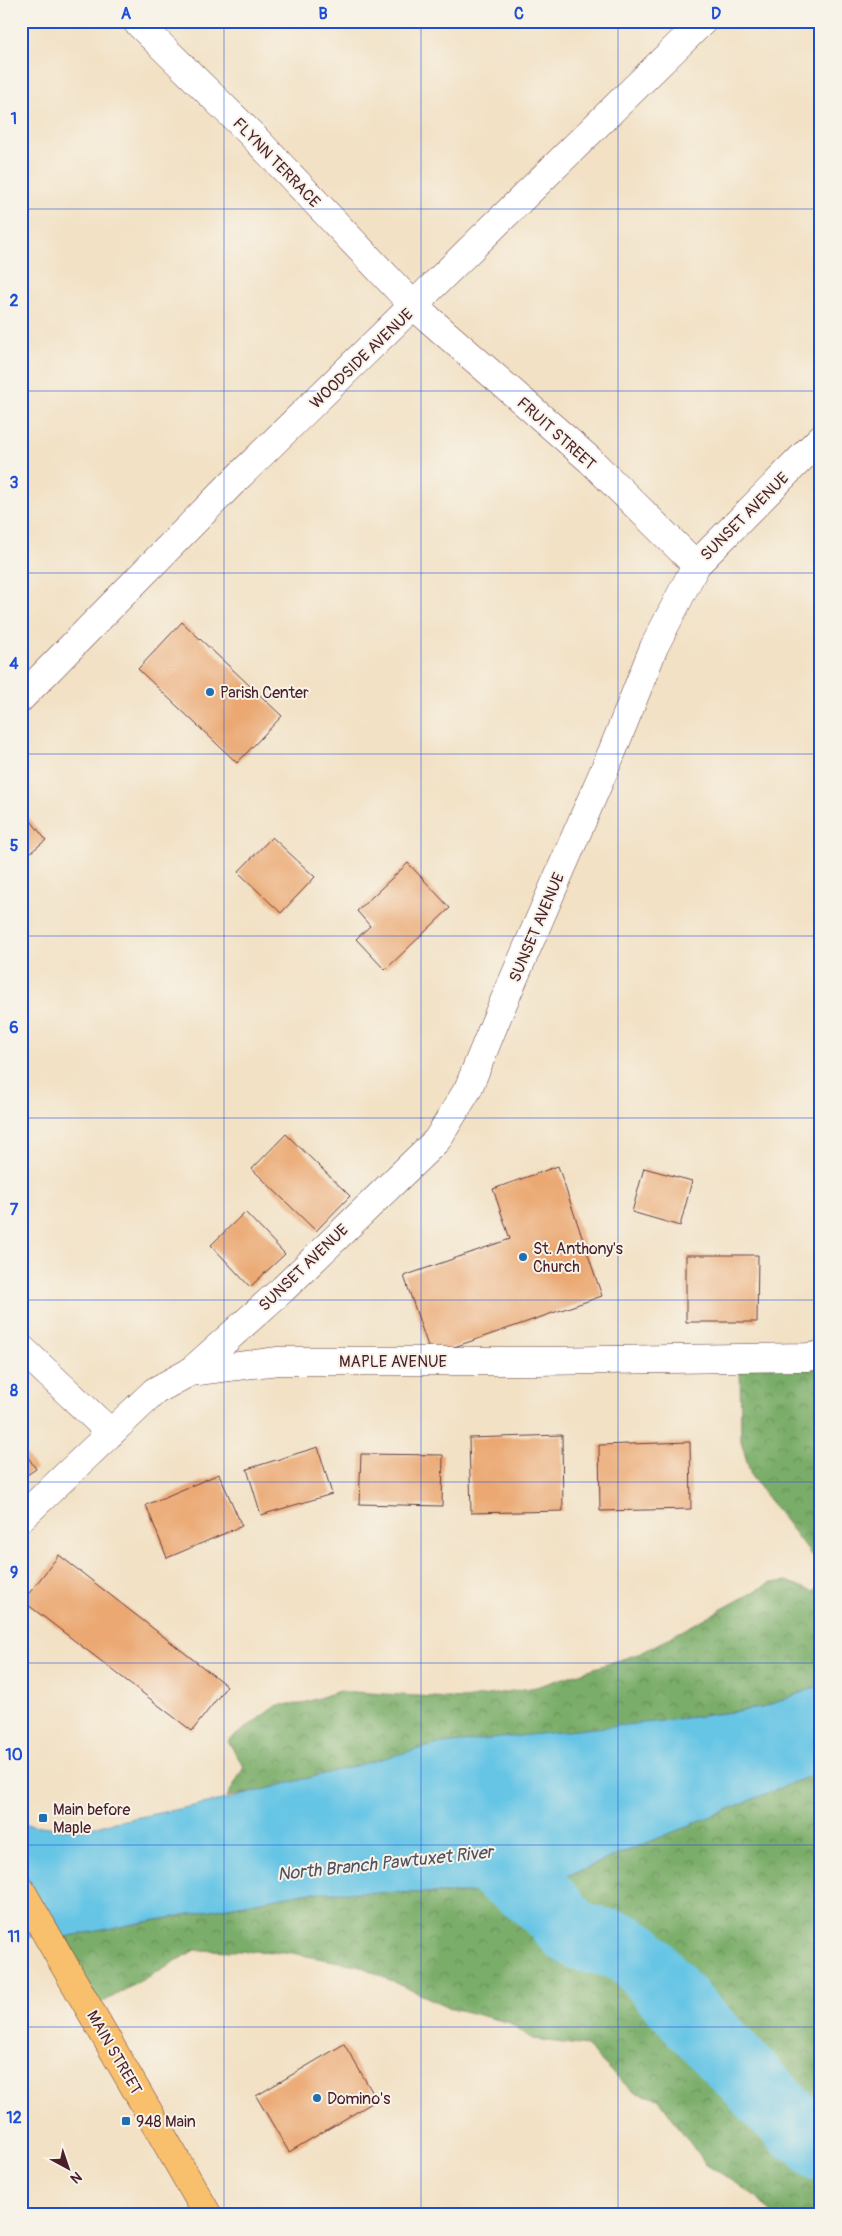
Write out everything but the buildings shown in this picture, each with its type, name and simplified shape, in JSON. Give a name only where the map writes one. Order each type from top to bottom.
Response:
[{"type":"main road","name":"MAIN STREET","points":[[21,1890],[208,2215]]},
{"type":"street","name":"FLYNN TERRACE","points":[[136,21],[252,135],[414,306]]},
{"type":"street","name":"WOODSIDE AVENUE","points":[[21,698],[232,482],[414,306],[703,21]]},
{"type":"street","name":"FRUIT STREET","points":[[414,306],[590,460],[696,565]]},
{"type":"street","name":"SUNSET AVENUE","points":[[190,1372],[283,1289],[436,1140],[468,1089],[506,996],[612,752],[654,647],[696,565],[821,438]]},
{"type":"street","points":[[21,1348],[111,1433]]},
{"type":"street","name":"MAPLE AVENUE","points":[[21,1518],[155,1391],[190,1372],[278,1360],[699,1360],[821,1355]]},
{"type":"green space","points":[[821,1359],[821,1568],[751,1476],[741,1441],[740,1367]]},
{"type":"green space","points":[[787,1581],[813,1592],[821,1584],[821,1685],[762,1708],[662,1721],[227,1797],[244,1767],[228,1741],[277,1705],[301,1704],[339,1691],[464,1699],[536,1687],[641,1653],[770,1583]]},
{"type":"green space","points":[[821,1771],[821,2215],[773,2215],[757,2197],[705,2164],[659,2099],[633,2092],[586,2046],[532,2039],[510,2023],[448,2007],[360,1966],[286,1952],[195,1950],[91,2009],[53,1939],[310,1892],[469,1893],[557,1880]]},
{"type":"water","name":"North Branch Pawtuxet River","points":[[821,1685],[821,1771],[557,1880],[469,1893],[310,1892],[53,1939],[41,1934],[21,1940],[21,1824],[76,1830],[232,1798],[434,1745],[662,1721],[762,1708]]},
{"type":"waterway","name":"North Branch Pawtuxet River","points":[[483,1857],[544,1901],[570,1930],[584,1938],[618,1945],[636,1955],[695,2022],[796,2127],[811,2135],[821,2147]]},
{"type":"place","name":"Parish Center","points":[[210,692]]},
{"type":"place","name":"St. Anthony's Church","points":[[523,1257]]},
{"type":"place","name":"Main before Maple","points":[[43,1818]]},
{"type":"place","name":"Domino's","points":[[317,2098]]},
{"type":"place","name":"948 Main","points":[[126,2121]]}]
